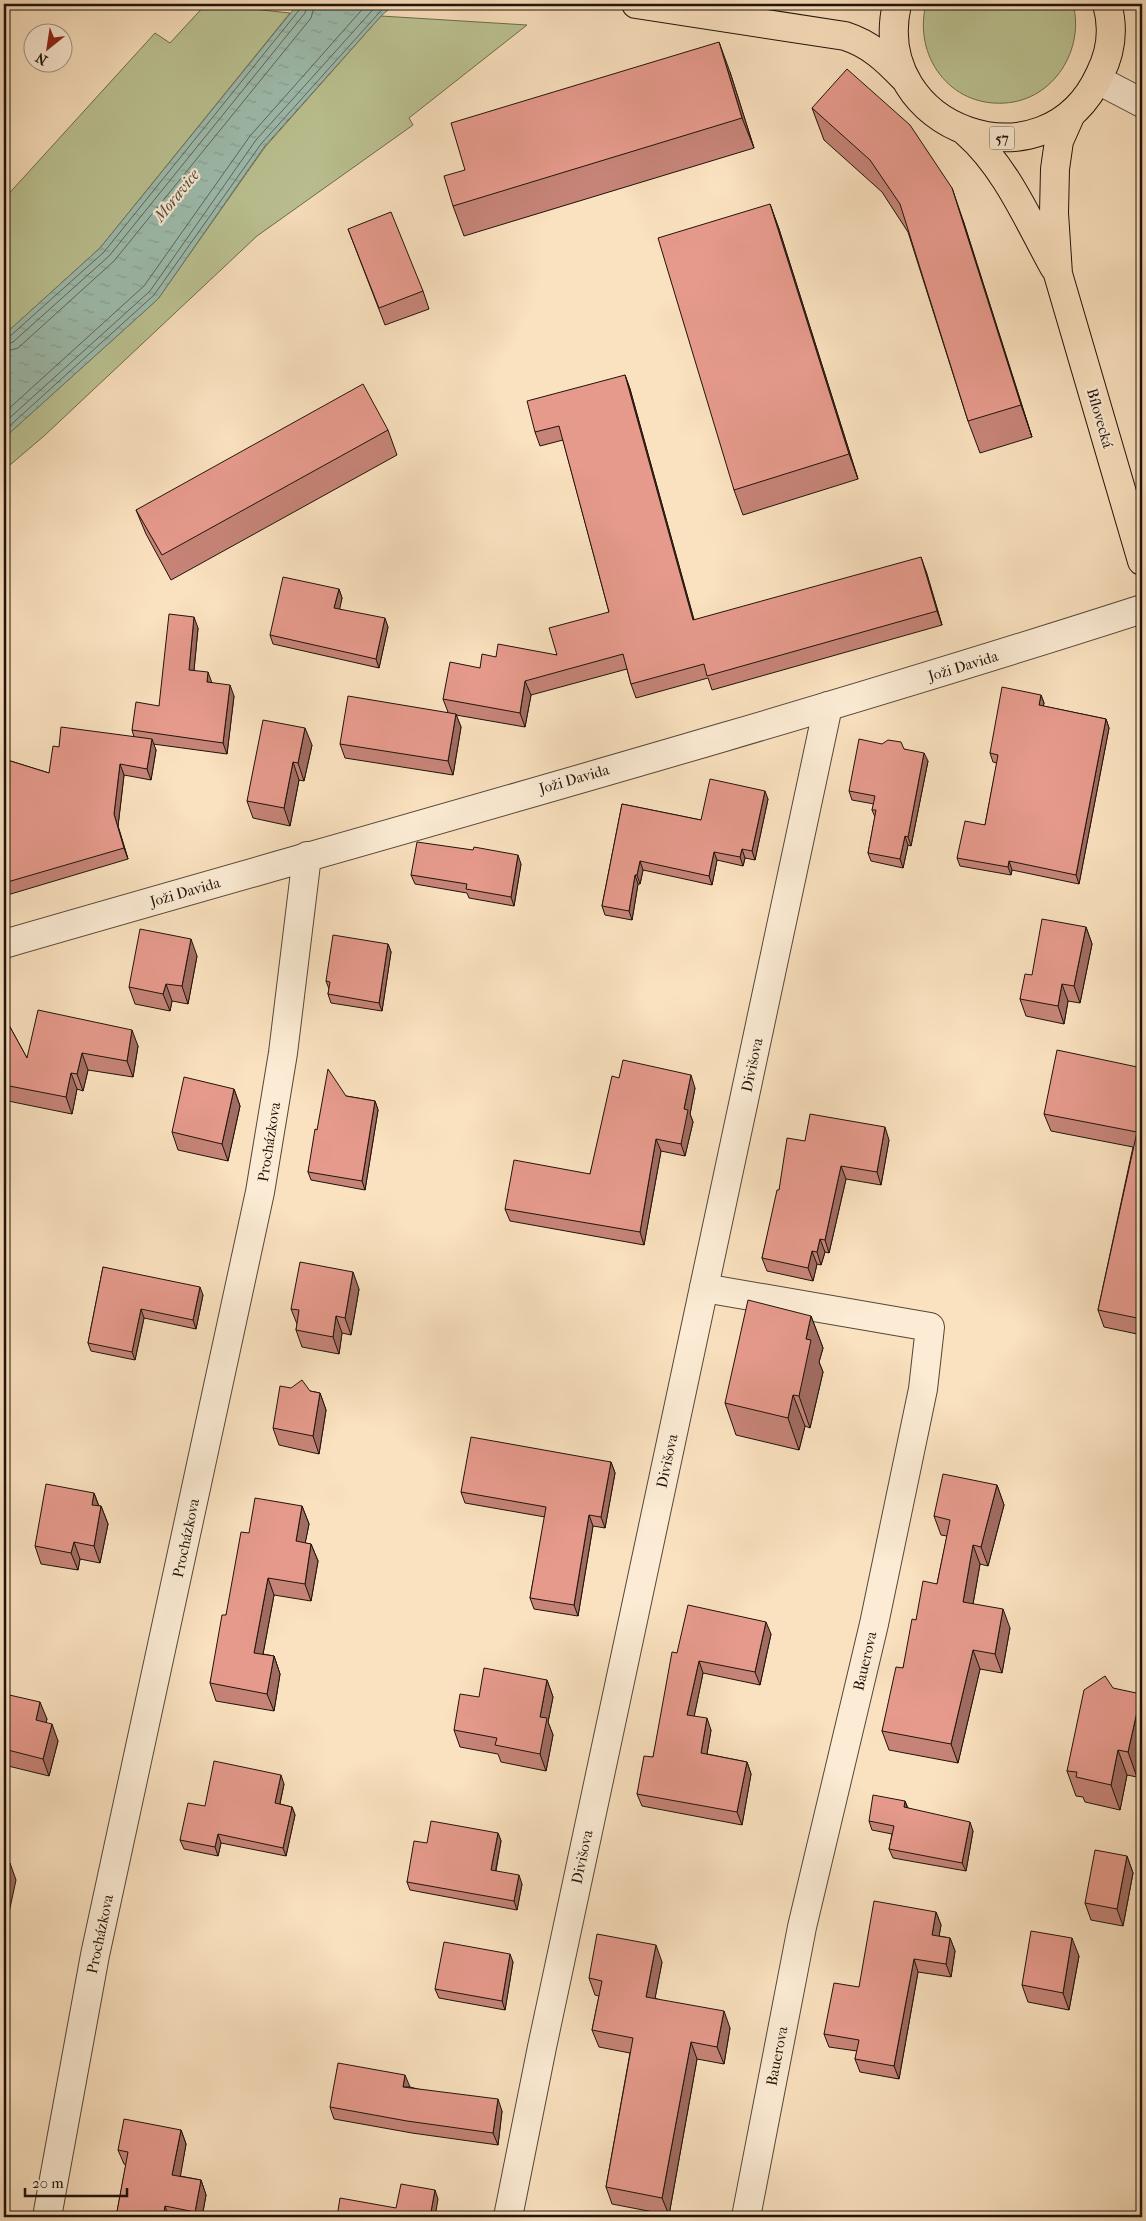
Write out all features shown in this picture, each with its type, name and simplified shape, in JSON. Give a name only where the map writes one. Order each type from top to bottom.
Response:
[{"type":"main road","name":"57","points":[[636,4],[845,36],[860,41],[874,50],[906,80]]},
{"type":"main road","name":"Bílovecká","points":[[897,4],[894,38],[896,52],[906,80],[925,106],[937,117],[966,132],[981,145],[1001,173],[1058,274]]},
{"type":"main road","name":"Bílovecká","points":[[966,132],[997,138],[1013,138],[1044,130],[1072,114],[1086,99],[1098,80],[1110,47],[1112,9]]},
{"type":"main road","name":"Bílovecká","points":[[1072,114],[1059,141],[1055,169],[1054,213],[1058,274],[1142,561]]},
{"type":"street","points":[[1098,80],[1142,103]]},
{"type":"street","name":"Joži Davida","points":[[4,944],[828,706],[976,662],[1142,609]]},
{"type":"street","name":"Divišova","points":[[508,2217],[542,2047],[828,706]]},
{"type":"street","name":"Procházkova","points":[[47,2217],[95,1956],[260,1192],[283,1053],[307,856]]},
{"type":"street","name":"Bauerova","points":[[704,1288],[930,1327],[923,1389],[874,1624],[802,1927],[746,2217]]},
{"type":"green space","points":[[206,4],[290,13],[100,248],[4,335],[4,199],[155,33],[170,43]]},
{"type":"green space","points":[[926,4],[1073,4],[1076,21],[1070,54],[1062,69],[1051,82],[1038,93],[1022,100],[1005,103],[985,102],[967,96],[952,87],[940,74],[931,59],[925,42],[923,23]]},
{"type":"green space","points":[[381,16],[527,25],[409,118],[413,125],[257,236],[44,436],[4,470],[4,438],[158,299],[265,147]]},
{"type":"water","name":"Moravice","points":[[298,4],[395,4],[381,16],[264,147],[158,299],[4,438],[4,335],[100,248]]},
{"type":"building","points":[[719,42],[742,118],[453,206],[444,176],[465,170],[451,123]]},
{"type":"building","points":[[847,69],[910,125],[952,188],[1021,405],[968,421],[900,204],[870,160],[812,108]]},
{"type":"building","points":[[770,204],[849,454],[734,490],[658,238]]},
{"type":"building","points":[[391,212],[423,291],[379,308],[348,229]]},
{"type":"building","points":[[625,375],[693,620],[921,557],[937,611],[707,676],[704,664],[631,684],[623,654],[525,681],[520,713],[443,699],[450,662],[480,668],[482,654],[496,657],[498,644],[557,655],[549,628],[609,612],[559,426],[535,432],[527,401]]},
{"type":"building","points":[[363,384],[388,430],[162,555],[136,510]]},
{"type":"building","points":[[283,577],[339,589],[334,608],[385,618],[376,659],[270,635]]},
{"type":"building","points":[[169,614],[194,617],[189,670],[208,672],[207,682],[230,685],[223,743],[132,730],[136,702],[159,706]]},
{"type":"building","points":[[1002,687],[1041,695],[1039,705],[1106,719],[1076,875],[1009,861],[1008,867],[957,858],[965,821],[985,825],[998,755],[990,753]]},
{"type":"building","points":[[348,696],[456,714],[448,761],[340,744]]},
{"type":"building","points":[[263,720],[305,728],[298,763],[293,762],[284,808],[247,801]]},
{"type":"building","points":[[61,727],[152,739],[147,769],[120,764],[114,814],[124,848],[4,883],[4,759],[49,773],[53,746],[59,747]]},
{"type":"building","points":[[859,739],[882,744],[888,740],[901,742],[904,749],[924,753],[908,837],[905,836],[900,859],[868,853],[876,810],[872,810],[875,796],[849,791]]},
{"type":"building","points":[[710,779],[765,791],[752,851],[742,849],[740,857],[714,852],[709,876],[640,861],[637,875],[635,875],[629,911],[602,906],[622,804],[701,820]]},
{"type":"building","points":[[417,842],[473,850],[474,847],[518,855],[511,897],[466,889],[467,884],[411,875]]},
{"type":"building","points":[[1042,919],[1086,927],[1074,986],[1062,984],[1058,1006],[1020,999],[1025,974],[1032,975]]},
{"type":"building","points":[[140,929],[191,939],[182,986],[166,984],[163,994],[129,987]]},
{"type":"building","points":[[333,935],[388,944],[379,1003],[328,994],[330,982],[326,981]]},
{"type":"building","points":[[38,1010],[132,1030],[127,1061],[82,1053],[77,1074],[71,1073],[66,1097],[4,1085],[4,1016],[27,1058]]},
{"type":"building","points":[[1057,1050],[1142,1068],[1142,1319],[1098,1310],[1137,1132],[1044,1114]]},
{"type":"building","points":[[623,1060],[691,1075],[684,1109],[688,1110],[681,1144],[656,1139],[640,1232],[505,1209],[514,1160],[590,1174],[612,1076],[619,1078]]},
{"type":"building","points":[[328,1069],[346,1096],[375,1101],[362,1181],[308,1172]]},
{"type":"building","points":[[184,1077],[234,1089],[222,1144],[172,1132]]},
{"type":"building","points":[[810,1114],[885,1127],[877,1172],[841,1166],[825,1240],[820,1239],[817,1252],[812,1251],[808,1268],[762,1258],[777,1190],[779,1190],[787,1138],[805,1141]]},
{"type":"building","points":[[300,1262],[353,1272],[345,1318],[336,1316],[333,1337],[296,1330],[299,1310],[291,1309]]},
{"type":"building","points":[[103,1267],[200,1287],[193,1320],[141,1309],[132,1352],[88,1343]]},
{"type":"building","points":[[748,1300],[811,1316],[806,1339],[811,1340],[799,1396],[793,1395],[788,1418],[725,1403]]},
{"type":"building","points":[[302,1380],[310,1391],[320,1393],[313,1436],[273,1428],[280,1386],[291,1388]]},
{"type":"building","points":[[471,1437],[611,1462],[601,1517],[589,1515],[574,1605],[530,1598],[546,1507],[461,1492]]},
{"type":"building","points":[[943,1474],[997,1485],[981,1547],[973,1545],[963,1602],[1003,1609],[995,1654],[973,1650],[951,1744],[882,1731],[896,1667],[903,1668],[912,1619],[916,1620],[923,1581],[937,1584],[950,1520],[934,1516]]},
{"type":"building","points":[[46,1484],[94,1493],[92,1505],[101,1506],[94,1546],[74,1542],[71,1553],[35,1546]]},
{"type":"building","points":[[255,1498],[302,1506],[296,1541],[311,1544],[305,1584],[268,1578],[254,1653],[274,1656],[267,1694],[210,1683],[222,1615],[226,1615],[241,1532],[249,1533]]},
{"type":"building","points":[[688,1605],[766,1622],[755,1672],[699,1661],[687,1715],[707,1718],[701,1753],[747,1762],[737,1812],[637,1794],[644,1756],[653,1757],[672,1652],[677,1653]]},
{"type":"building","points":[[484,1668],[547,1680],[540,1717],[547,1718],[540,1754],[495,1745],[497,1738],[454,1730],[460,1694],[479,1697]]},
{"type":"building","points":[[1105,1676],[1113,1688],[1141,1694],[1128,1752],[1118,1750],[1111,1785],[1076,1777],[1077,1772],[1067,1771],[1084,1690]]},
{"type":"building","points":[[5,1694],[40,1702],[36,1720],[52,1724],[43,1759],[4,1749]]},
{"type":"building","points":[[214,1761],[281,1775],[275,1803],[292,1807],[283,1848],[218,1834],[215,1847],[180,1840],[188,1803],[205,1806]]},
{"type":"building","points":[[873,1795],[905,1801],[904,1807],[970,1822],[962,1863],[889,1849],[894,1826],[869,1821]]},
{"type":"building","points":[[431,1821],[498,1833],[491,1870],[519,1875],[514,1901],[407,1882],[414,1841],[427,1843]]},
{"type":"building","points":[[1095,1850],[1127,1856],[1117,1909],[1085,1903]]},
{"type":"building","points":[[4,1861],[10,1863],[4,1891]]},
{"type":"building","points":[[874,1901],[936,1912],[932,1935],[950,1938],[946,1964],[914,1959],[894,2066],[855,2059],[859,2040],[824,2034],[834,1983],[859,1987]]},
{"type":"building","points":[[1031,1931],[1072,1938],[1063,1993],[1022,1985]]},
{"type":"building","points":[[597,1934],[656,1945],[646,1997],[724,2011],[717,2047],[691,2042],[662,2198],[606,2187],[633,2038],[592,2030],[602,1981],[589,1978]]},
{"type":"building","points":[[444,1942],[510,1954],[502,2001],[435,1989]]},
{"type":"building","points":[[338,2063],[405,2075],[403,2087],[498,2099],[493,2133],[407,2121],[330,2107]]},
{"type":"building","points":[[124,2119],[181,2130],[172,2175],[201,2180],[195,2212],[165,2206],[163,2217],[116,2217],[128,2152],[118,2150]]},
{"type":"building","points":[[401,2184],[435,2190],[430,2217],[337,2217],[340,2198],[396,2208]]}]
